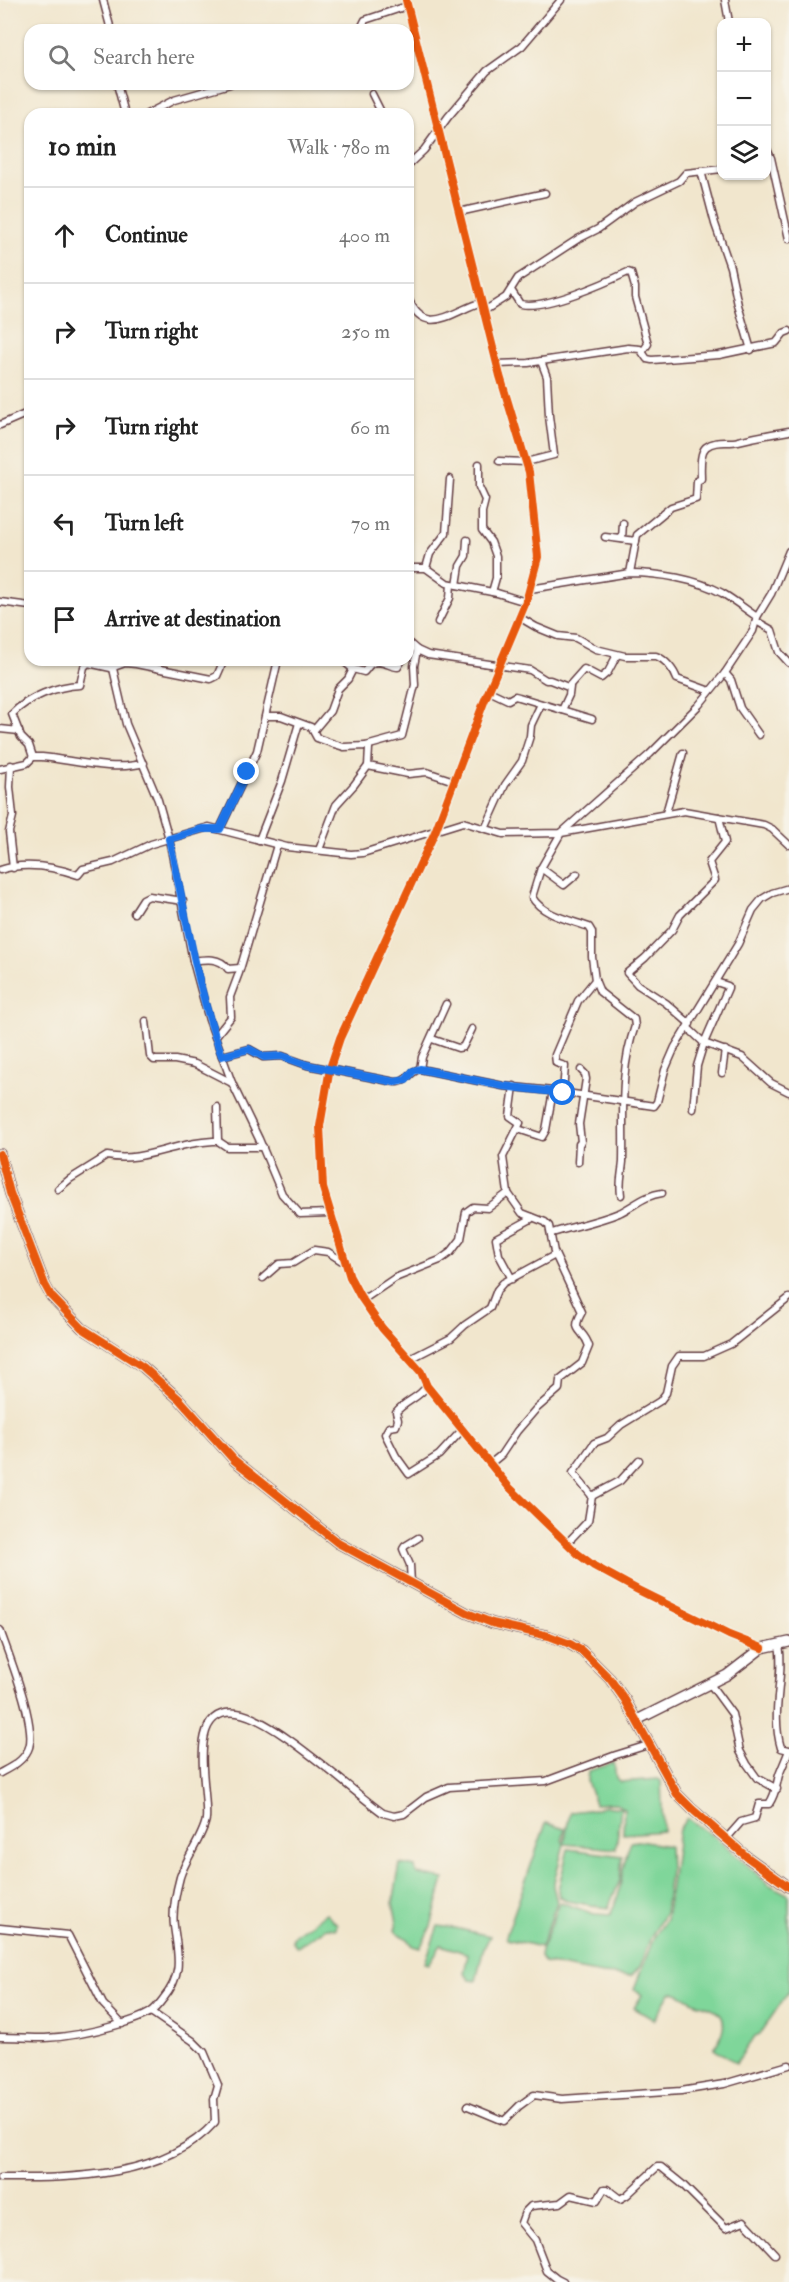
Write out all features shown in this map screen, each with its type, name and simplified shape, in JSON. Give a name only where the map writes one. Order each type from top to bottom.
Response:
[{"type":"street","points":[[103,0],[109,24]]},
{"type":"street","points":[[414,159],[487,71],[522,46],[561,0]]},
{"type":"street","points":[[725,0],[728,18]]},
{"type":"street","points":[[363,24],[365,20],[407,3],[412,24]]},
{"type":"street","points":[[414,31],[497,364],[526,462],[538,557],[526,602],[435,832],[351,1012],[330,1068],[320,1125],[323,1188],[346,1263],[360,1296],[382,1328],[421,1372],[428,1386],[508,1486],[567,1544],[594,1566],[729,1635],[762,1648]]},
{"type":"street","points":[[119,90],[124,108]]},
{"type":"street","points":[[159,108],[174,100],[209,90]]},
{"type":"street","points":[[372,94],[379,108]]},
{"type":"street","points":[[771,166],[789,238]]},
{"type":"street","points":[[484,311],[506,297],[518,278],[578,239],[598,230],[635,202],[679,181],[686,173],[717,169]]},
{"type":"street","points":[[701,171],[715,224],[730,267],[751,350]]},
{"type":"street","points":[[459,212],[545,192]]},
{"type":"street","points":[[511,290],[520,304],[528,306],[569,296],[631,273],[635,287],[634,297],[648,344],[643,351]]},
{"type":"street","points":[[414,310],[428,321],[446,317],[482,302]]},
{"type":"street","points":[[497,364],[542,361],[628,348],[640,349],[647,359],[652,360],[719,355],[776,344],[784,333],[789,331]]},
{"type":"street","points":[[499,461],[526,462],[554,456],[547,377],[542,361]]},
{"type":"street","points":[[0,425],[24,415]]},
{"type":"street","points":[[630,573],[638,535],[671,507],[696,499],[697,481],[701,478],[703,452],[706,447],[719,442],[737,442],[759,435],[789,431]]},
{"type":"street","points":[[479,464],[479,487],[485,500],[482,530],[491,542],[496,556],[492,592]]},
{"type":"street","points":[[426,568],[430,554],[446,534],[450,479]]},
{"type":"street","points":[[621,539],[623,523]]},
{"type":"street","points":[[605,537],[636,541]]},
{"type":"street","points":[[438,622],[466,556],[467,540]]},
{"type":"street","points":[[621,1195],[619,1180],[623,1165],[624,1070],[635,1026],[634,1019],[600,992],[595,980],[592,932],[589,927],[548,912],[536,904],[532,897],[541,868],[561,833],[650,754],[725,673],[753,631],[756,619],[771,594],[788,555]]},
{"type":"street","points":[[414,568],[426,568],[454,585],[492,592],[526,602]]},
{"type":"street","points":[[530,589],[630,573],[645,573],[700,585],[720,592],[772,630],[779,652],[789,663]]},
{"type":"street","points":[[0,602],[24,605]]},
{"type":"street","points":[[519,617],[558,636],[576,638],[589,646],[618,655],[661,658],[674,672],[677,679],[710,691]]},
{"type":"street","points":[[266,716],[281,716],[299,723],[314,730],[317,738],[344,747],[366,746],[400,738],[415,685],[416,650],[441,658],[530,670],[546,680],[570,687]]},
{"type":"street","points":[[562,710],[570,687],[581,671],[584,669],[601,678],[608,672],[618,655]]},
{"type":"street","points":[[33,757],[29,745],[21,737],[12,717],[17,709],[47,692],[80,685],[84,666]]},
{"type":"street","points":[[113,666],[126,724],[158,800],[183,901],[193,960],[215,1037],[232,1083],[282,1194],[298,1213],[304,1215],[330,1214]]},
{"type":"street","points":[[164,666],[211,680],[217,676],[221,666]]},
{"type":"street","points":[[220,829],[257,751],[276,666]]},
{"type":"street","points":[[349,666],[364,672],[369,666]]},
{"type":"street","points":[[314,730],[330,711],[338,689],[348,679],[353,669]]},
{"type":"street","points":[[725,673],[731,680],[740,708],[759,735]]},
{"type":"street","points":[[489,691],[508,700],[515,696],[592,719]]},
{"type":"street","points":[[485,829],[505,785],[522,761],[531,725],[541,704]]},
{"type":"street","points":[[259,840],[282,781],[299,723]]},
{"type":"street","points":[[0,729],[20,731]]},
{"type":"street","points":[[319,850],[336,805],[368,766],[369,748],[366,746]]},
{"type":"street","points":[[666,813],[667,802],[683,753]]},
{"type":"street","points":[[33,757],[134,766],[144,763]]},
{"type":"street","points":[[0,769],[27,763],[33,757]]},
{"type":"street","points":[[11,765],[10,788],[14,816],[9,832],[14,868]]},
{"type":"street","points":[[368,766],[408,774],[427,772],[454,781]]},
{"type":"street","points":[[0,870],[52,867],[78,874],[82,869],[113,862],[131,852],[202,829],[220,829],[277,845],[363,854],[463,822],[503,834],[561,833],[684,811],[764,825],[789,844]]},
{"type":"street","points":[[719,817],[725,842],[709,862],[715,880],[706,886],[705,891],[680,915],[672,930],[627,973],[638,986],[666,1003],[704,1043],[742,1057],[771,1083],[789,1092]]},
{"type":"street","points":[[215,1037],[231,1017],[230,997],[277,845]]},
{"type":"street","points":[[541,868],[564,885],[577,874]]},
{"type":"street","points":[[222,1056],[249,1049],[264,1057],[282,1056],[307,1065],[401,1082],[413,1071],[420,1069],[503,1086],[654,1106],[657,1102],[664,1070],[675,1047],[738,944],[753,910],[762,899],[772,893],[787,889],[789,896]]},
{"type":"street","points":[[134,913],[143,899],[149,896],[183,901]]},
{"type":"street","points":[[193,960],[210,959],[220,961],[228,969],[240,968]]},
{"type":"street","points":[[563,1093],[565,1066],[556,1063],[555,1056],[578,1001],[595,980]]},
{"type":"street","points":[[693,1109],[697,1066],[704,1043],[728,988],[716,982]]},
{"type":"street","points":[[420,1069],[422,1057],[446,1004]]},
{"type":"street","points":[[146,1021],[150,1056],[154,1060],[175,1060],[195,1064],[232,1083]]},
{"type":"street","points":[[432,1039],[463,1047],[472,1029]]},
{"type":"street","points":[[722,1073],[725,1050]]},
{"type":"street","points":[[578,1162],[581,1142],[579,1124],[585,1074],[581,1070]]},
{"type":"street","points":[[490,1464],[501,1455],[516,1431],[536,1409],[559,1389],[560,1380],[582,1363],[588,1350],[588,1342],[576,1325],[582,1312],[555,1255],[552,1233],[545,1222],[518,1209],[508,1193],[503,1157],[520,1123],[510,1116],[509,1111],[514,1086]]},
{"type":"street","points":[[518,1129],[542,1137],[546,1130],[553,1091]]},
{"type":"street","points":[[217,1107],[218,1141]]},
{"type":"street","points":[[58,1189],[107,1156],[123,1159],[142,1157],[180,1146],[218,1141],[228,1147],[263,1148]]},
{"type":"street","points":[[0,1154],[10,1193],[45,1285],[51,1296],[82,1328],[143,1366],[179,1399],[234,1460],[338,1543],[467,1613],[492,1623],[549,1636],[582,1651],[610,1678],[637,1720],[648,1745],[677,1794],[769,1875],[789,1887]]},
{"type":"street","points":[[360,1296],[367,1297],[394,1278],[440,1260],[457,1246],[461,1239],[466,1212],[473,1207],[488,1208],[508,1193]]},
{"type":"street","points":[[552,1233],[621,1212],[648,1196],[662,1193]]},
{"type":"street","points":[[512,1279],[499,1255],[496,1238],[532,1217]]},
{"type":"street","points":[[262,1278],[279,1264],[289,1264],[314,1250],[328,1252],[346,1263]]},
{"type":"street","points":[[410,1359],[451,1338],[465,1324],[490,1308],[497,1290],[555,1255]]},
{"type":"street","points":[[592,1496],[575,1477],[574,1469],[594,1443],[607,1438],[621,1425],[636,1418],[648,1407],[660,1401],[666,1394],[672,1366],[679,1356],[704,1356],[731,1344],[789,1298]]},
{"type":"street","points":[[428,1386],[420,1395],[399,1408],[396,1412],[398,1420],[396,1426],[389,1427],[385,1434],[396,1456],[409,1474],[439,1455],[463,1429]]},
{"type":"street","points":[[592,1496],[620,1481],[639,1460]]},
{"type":"street","points":[[567,1544],[588,1521],[592,1496]]},
{"type":"street","points":[[411,1582],[410,1565],[404,1549],[418,1538]]},
{"type":"street","points":[[0,1630],[22,1693],[31,1739],[29,1749],[20,1762],[0,1773]]},
{"type":"street","points":[[637,1720],[727,1675],[762,1648],[784,1642],[775,1713],[781,1748],[789,1750],[779,1776],[777,1789],[769,1804],[758,1805],[755,1818],[741,1822],[726,1839]]},
{"type":"street","points":[[710,1684],[732,1714],[740,1751],[747,1764],[757,1778],[777,1789]]},
{"type":"street","points":[[0,2037],[63,2037],[122,2024],[151,2012],[170,1991],[178,1973],[179,1961],[174,1925],[177,1890],[181,1875],[206,1821],[203,1751],[206,1732],[216,1717],[226,1713],[240,1714],[269,1728],[383,1813],[394,1815],[405,1814],[426,1797],[449,1787],[546,1781],[648,1745]]},
{"type":"street","points":[[0,1928],[68,1935],[103,2004],[122,2024]]},
{"type":"street","points":[[0,2178],[80,2177],[131,2168],[174,2153],[205,2134],[215,2122],[214,2099],[218,2085],[204,2052],[193,2041],[151,2012]]},
{"type":"street","points":[[468,2106],[504,2121],[534,2095],[562,2099],[681,2091],[724,2084],[789,2066]]},
{"type":"street","points":[[563,2282],[556,2280],[547,2271],[535,2240],[521,2223],[528,2208],[560,2203],[571,2195],[597,2201],[604,2189],[620,2199],[657,2168],[661,2168],[682,2184],[726,2228],[744,2222],[775,2254]]},
{"type":"green space","points":[[614,1763],[616,1778],[620,1782],[658,1779],[661,1781],[663,1831],[623,1834],[624,1809],[615,1803],[595,1804],[587,1781],[588,1771]]},
{"type":"green space","points":[[604,1806],[621,1808],[616,1849],[564,1844],[570,1812]]},
{"type":"green space","points":[[687,1818],[720,1841],[768,1884],[789,1895],[789,1991],[760,2034],[755,2036],[736,2063],[714,2048],[722,2034],[723,2023],[720,2014],[712,2008],[670,1993],[654,2020],[634,2008],[642,1995],[634,1989],[654,1937],[666,1920],[679,1829]]},
{"type":"green space","points":[[546,1823],[565,1829],[562,1840],[564,1844],[553,1886],[557,1902],[541,1947],[507,1939],[506,1936]]},
{"type":"green space","points":[[631,1842],[669,1846],[670,1871],[665,1913],[650,1939],[640,1967],[631,1976],[602,1974],[544,1963],[540,1957],[541,1951],[560,1902],[594,1914],[610,1915],[618,1897],[625,1859]]},
{"type":"green space","points":[[568,1849],[622,1856],[620,1880],[608,1908],[567,1901],[559,1897],[558,1890]]},
{"type":"green space","points":[[400,1864],[415,1867],[418,1874],[444,1879],[431,1926],[420,1948],[413,1946],[408,1939],[395,1930],[397,1922],[393,1903]]},
{"type":"green space","points":[[326,1913],[337,1924],[336,1929],[326,1928],[297,1947],[292,1940],[295,1935]]},
{"type":"green space","points":[[438,1926],[490,1936],[483,1950],[476,1981],[470,1980],[464,1973],[468,1954],[441,1945],[429,1964],[425,1963]]},
{"type":"cycle path","points":[[406,0],[412,24]]},
{"type":"cycle path","points":[[414,32],[500,376],[529,472],[538,557],[526,602],[484,702],[435,832],[340,1038],[330,1068],[320,1126],[323,1188],[350,1277],[360,1296],[382,1328],[421,1372],[427,1386],[508,1486],[578,1554],[594,1566],[729,1635],[762,1648]]},
{"type":"cycle path","points":[[0,1154],[10,1193],[45,1285],[51,1296],[82,1328],[143,1367],[179,1399],[234,1460],[338,1543],[467,1613],[492,1623],[549,1636],[582,1651],[610,1679],[625,1700],[677,1794],[747,1857],[789,1887]]},
{"type":"route","points":[[247,772],[220,829],[209,827],[169,839],[193,960],[209,1020],[222,1056],[234,1051],[249,1049],[264,1057],[282,1056],[307,1065],[395,1082],[406,1080],[413,1071],[420,1069],[503,1086],[563,1093]]}]
